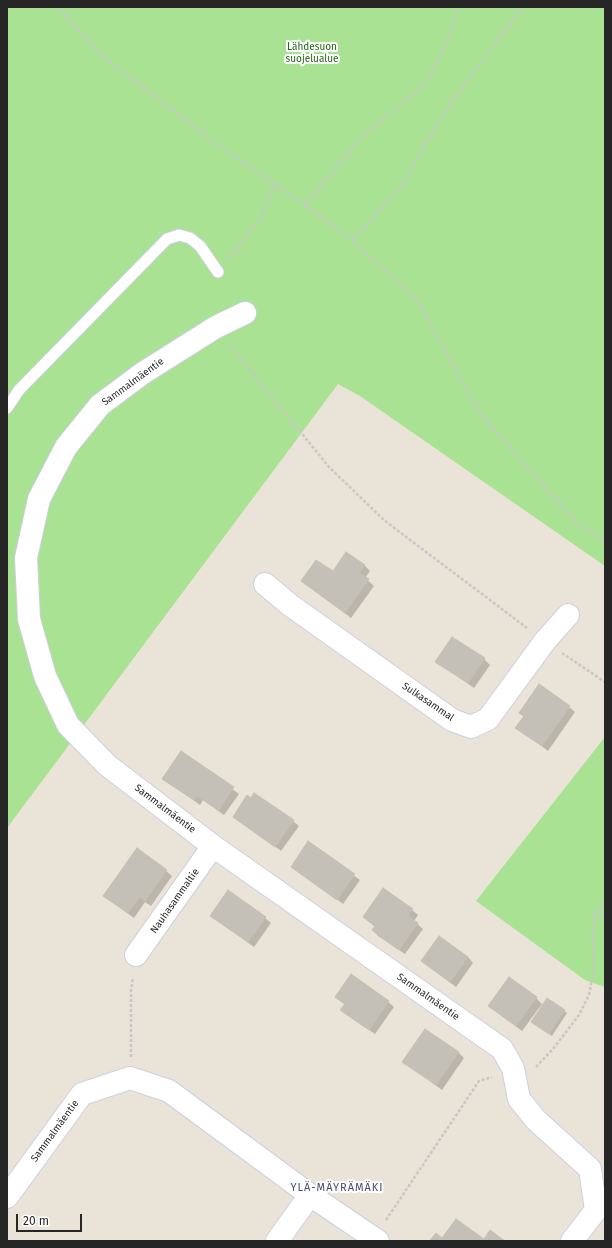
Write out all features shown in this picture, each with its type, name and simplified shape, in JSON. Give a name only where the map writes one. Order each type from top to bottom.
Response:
[{"type":"street","name":"Sammalmäentie","points":[[245,313],[216,327],[143,373],[100,405],[66,447],[39,499],[26,558],[29,619],[44,676],[68,725],[107,765],[213,846],[502,1049],[513,1068],[519,1099],[536,1120],[590,1169],[596,1210],[572,1241]]},
{"type":"street","name":"Sulkasammal","points":[[266,584],[290,605],[452,720],[472,728],[488,719],[545,641],[568,615]]},
{"type":"street","name":"Nauhasammaltie","points":[[136,955],[213,846]]},
{"type":"street","name":"Sammalmäentie","points":[[7,1197],[82,1094],[130,1078]]},
{"type":"street","points":[[130,1078],[169,1091],[310,1195],[378,1241]]},
{"type":"street","points":[[277,1241],[310,1195]]},
{"type":"lane","points":[[7,408],[19,390],[167,239],[179,235],[190,238],[200,246],[218,272]]},
{"type":"path","points":[[58,7],[100,54],[213,141],[305,204],[352,240],[417,300],[480,412],[577,523],[605,541]]},
{"type":"path","points":[[305,204],[362,136],[427,83],[454,24],[460,7]]},
{"type":"path","points":[[352,240],[403,185],[425,144],[456,96],[522,7]]},
{"type":"path","points":[[218,272],[260,219],[275,184]]},
{"type":"path","points":[[216,327],[329,467],[386,520],[545,641],[605,682]]},
{"type":"path","points":[[596,912],[605,919]]},
{"type":"path","points":[[130,1078],[131,990],[136,955]]},
{"type":"green space","name":"Lähdesuon suojelualue","points":[[7,7],[605,7],[605,566],[360,396],[338,384],[7,828]]},
{"type":"green space","points":[[605,737],[605,987],[585,980],[476,901]]},
{"type":"building","points":[[346,552],[365,565],[359,573],[369,579],[345,613],[301,581],[316,560],[333,571]]},
{"type":"building","points":[[452,637],[485,658],[468,683],[435,662]]},
{"type":"building","points":[[539,684],[570,706],[542,746],[515,728],[524,716],[519,713]]},
{"type":"building","points":[[181,751],[234,787],[219,810],[197,796],[194,800],[162,779]]},
{"type":"building","points":[[254,793],[294,820],[275,847],[233,817],[247,795],[251,798]]},
{"type":"building","points":[[308,841],[355,874],[337,900],[291,867]]},
{"type":"building","points":[[137,848],[167,870],[145,901],[140,897],[128,913],[103,896]]},
{"type":"building","points":[[383,888],[413,909],[408,916],[418,923],[399,950],[372,930],[375,926],[363,917]]},
{"type":"building","points":[[228,890],[266,917],[248,942],[210,916]]},
{"type":"building","points":[[439,936],[468,957],[450,982],[421,961]]},
{"type":"building","points":[[351,974],[389,1001],[369,1030],[340,1010],[345,1004],[335,997]]},
{"type":"building","points":[[509,977],[537,997],[516,1026],[488,1006]]},
{"type":"building","points":[[547,998],[565,1010],[549,1034],[531,1022]]},
{"type":"building","points":[[425,1029],[459,1052],[436,1085],[402,1062]]},
{"type":"building","points":[[456,1219],[484,1239],[490,1230],[505,1241],[430,1240],[436,1233],[442,1238]]},
{"type":"district","name":"YLÄ-MÄYRÄMÄKI","points":[[337,1188]]}]
